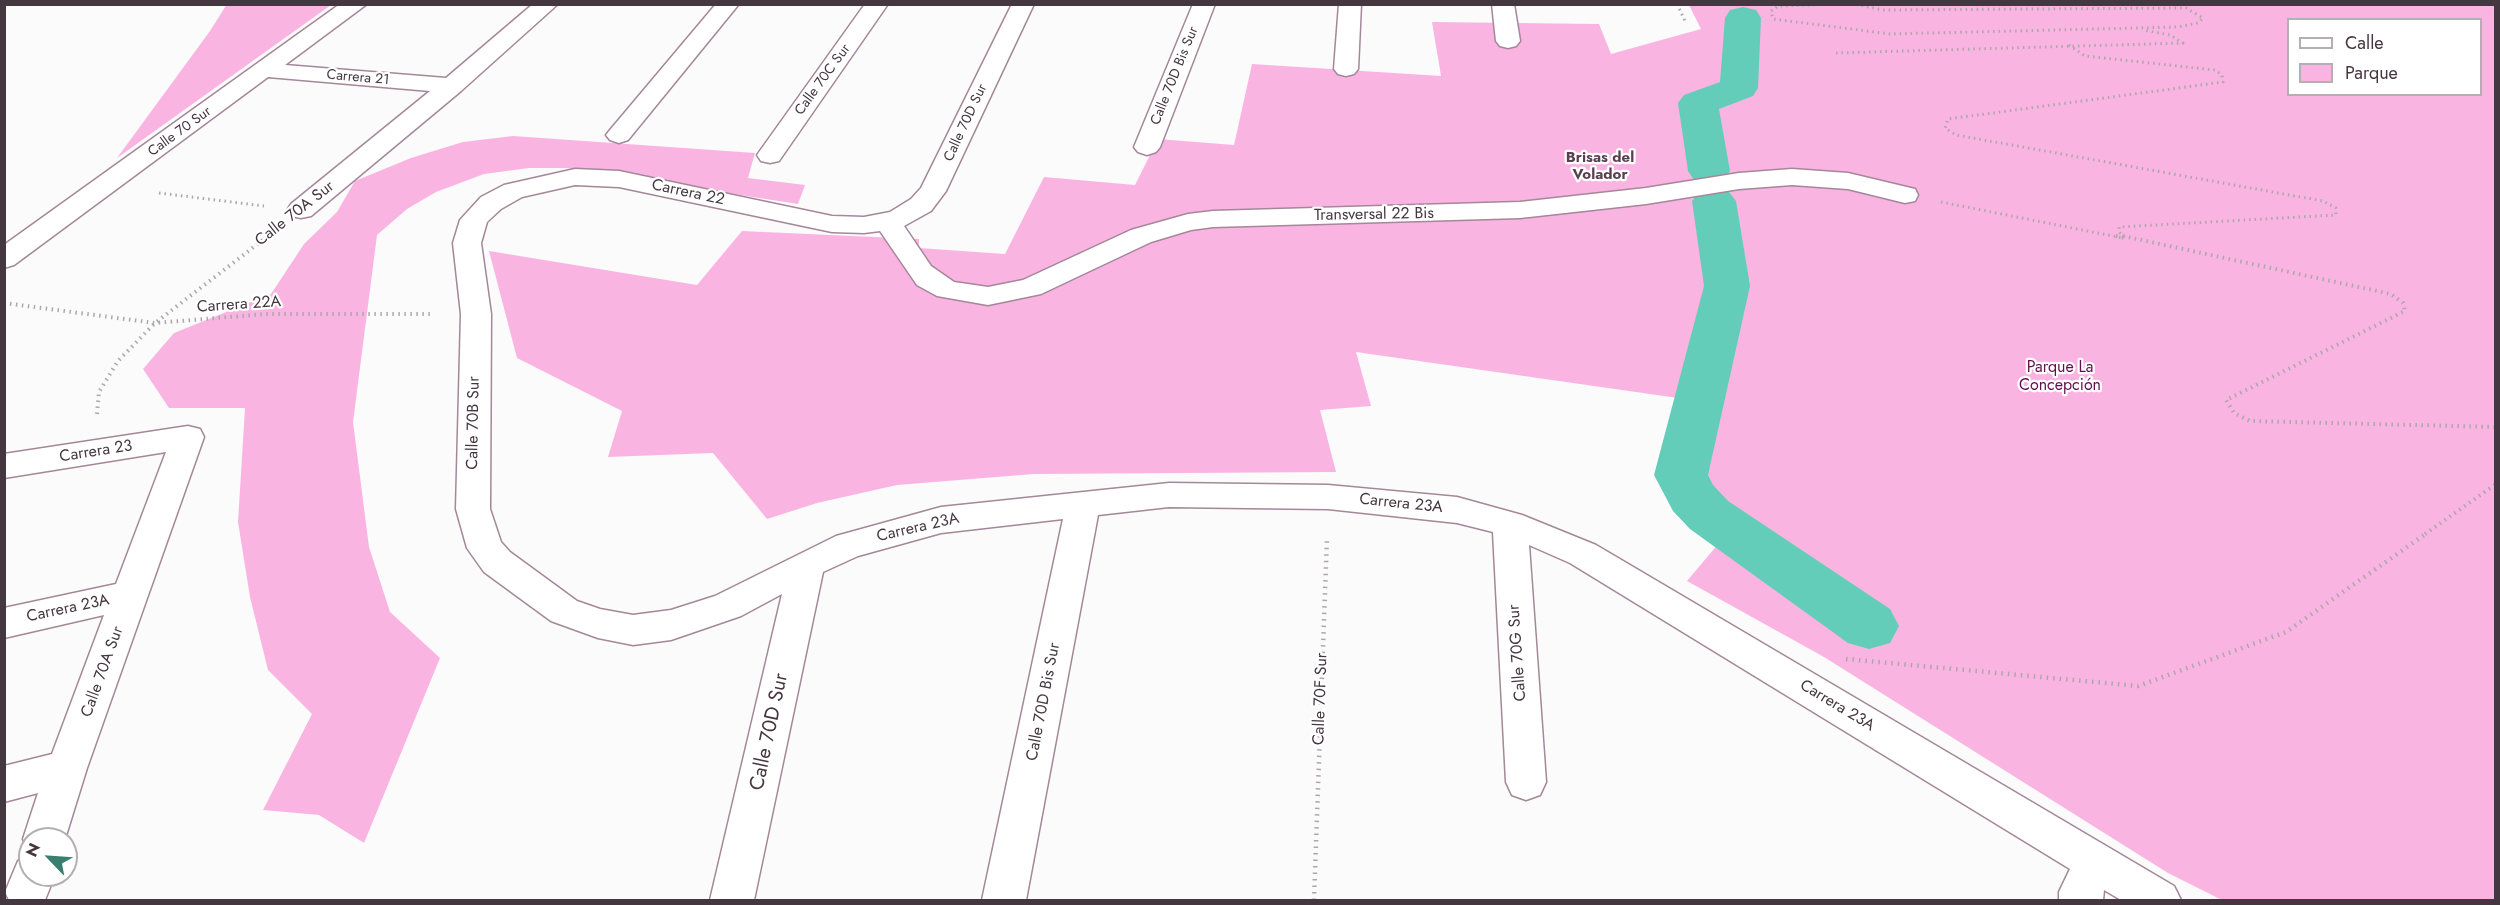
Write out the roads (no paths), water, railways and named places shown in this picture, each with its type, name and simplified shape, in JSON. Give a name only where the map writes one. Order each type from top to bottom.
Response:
[{"type":"street","name":"Calle 70 Sur","points":[[4,259],[332,19],[356,4]]},
{"type":"street","name":"Calle 70A Sur","points":[[301,210],[452,86],[547,4]]},
{"type":"street","points":[[619,135],[728,4]]},
{"type":"street","name":"Calle 70C Sur","points":[[770,155],[877,4]]},
{"type":"street","name":"Calle 70D Sur","points":[[888,222],[910,213],[933,192],[1023,4]]},
{"type":"street","name":"Calle 70D Bis Sur","points":[[1147,147],[1204,4]]},
{"type":"street","points":[[1346,69],[1350,4]]},
{"type":"street","points":[[1503,4],[1508,41]]},
{"type":"street","name":"Carrera 21","points":[[264,70],[452,86]]},
{"type":"street","name":"Carrera 22","points":[[491,203],[513,191],[546,182],[575,177],[619,178],[832,224],[864,225],[888,222]]},
{"type":"street","name":"Transversal 22 Bis","points":[[888,222],[920,272],[927,279],[954,291],[988,296],[1030,288],[1141,236],[1188,222],[1213,219],[1520,210],[1783,177],[1848,181],[1905,195]]},
{"type":"street","name":"Calle 70B Sur","points":[[491,203],[474,220],[467,243],[476,314],[473,509],[485,548],[497,562],[564,611]]},
{"type":"street","name":"Calle 70A Sur","points":[[49,827],[68,768],[188,437]]},
{"type":"street","name":"Carrera 23","points":[[4,466],[188,437]]},
{"type":"street","name":"Carrera 23A","points":[[564,611],[598,623],[633,630],[671,625],[728,606],[848,545],[941,520],[1169,495],[1328,497],[1457,510],[1510,524],[1583,554],[2087,881],[2159,900]]},
{"type":"street","name":"Calle 70D Bis Sur","points":[[1004,900],[1083,504]]},
{"type":"street","name":"Calle 70G Sur","points":[[1510,524],[1526,782]]},
{"type":"street","name":"Calle 70D Sur","points":[[732,900],[807,564]]},
{"type":"street","name":"Carrera 23A","points":[[4,623],[131,595]]},
{"type":"street","points":[[4,784],[68,768]]},
{"type":"waterway","points":[[1709,171],[1698,103],[1739,88],[1743,18]]},
{"type":"waterway","points":[[1714,201],[1727,286],[1681,475],[1692,497],[1709,515],[1869,626]]},
{"type":"district","name":"Brisas del Volador","points":[[1600,166]]},
{"type":"park label","name":"Parque La Concepción","points":[[2060,377]]}]
